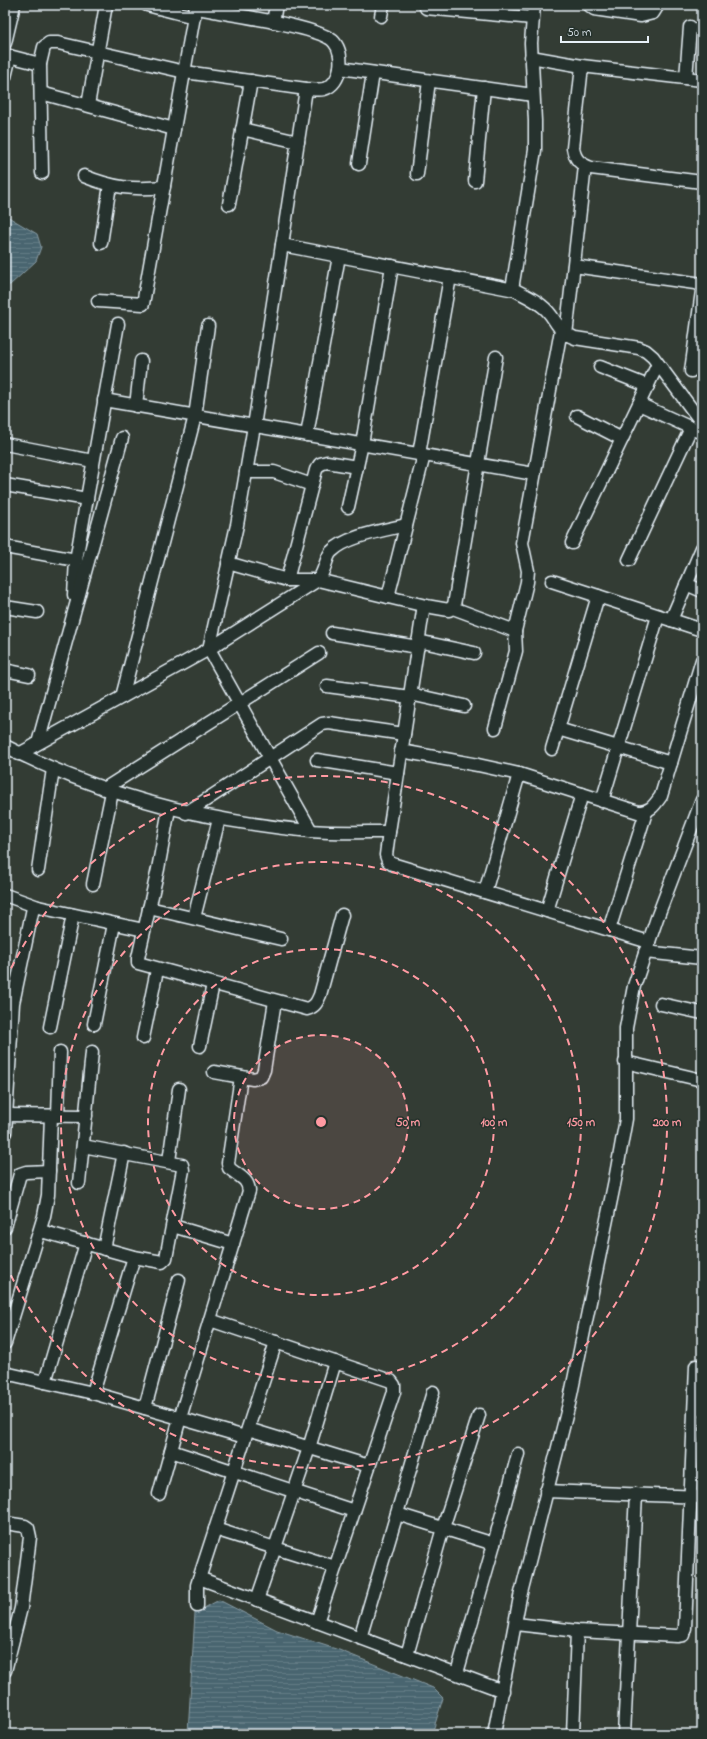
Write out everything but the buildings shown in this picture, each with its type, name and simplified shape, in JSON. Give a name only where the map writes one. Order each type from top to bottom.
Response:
[{"type":"street","points":[[5,43],[14,5]]},
{"type":"street","points":[[88,105],[106,5]]},
{"type":"street","points":[[42,173],[40,64],[44,47],[49,43],[58,43],[184,72],[306,89],[324,89],[338,77],[340,68],[339,49],[328,37],[273,22],[195,10],[147,5]]},
{"type":"street","points":[[273,22],[276,5]]},
{"type":"street","points":[[512,289],[535,150],[531,57],[532,18],[534,5]]},
{"type":"street","points":[[589,5],[594,9],[641,16],[653,13],[658,5]]},
{"type":"street","points":[[426,8],[532,18]]},
{"type":"street","points":[[98,301],[143,304],[195,10]]},
{"type":"street","points":[[686,78],[690,27]]},
{"type":"street","points":[[5,76],[8,55],[40,64]]},
{"type":"street","points":[[531,57],[582,66],[702,80]]},
{"type":"street","points":[[582,66],[573,148],[575,157],[580,164],[591,168],[702,182]]},
{"type":"street","points":[[340,68],[533,95]]},
{"type":"street","points":[[359,164],[373,73]]},
{"type":"street","points":[[229,204],[251,81]]},
{"type":"street","points":[[417,174],[429,81]]},
{"type":"street","points":[[475,181],[484,88]]},
{"type":"street","points":[[306,89],[254,426],[228,563],[209,649],[311,831]]},
{"type":"street","points":[[41,92],[174,129]]},
{"type":"street","points":[[242,129],[298,142]]},
{"type":"street","points":[[495,728],[516,651],[515,631],[528,571],[522,543],[534,474],[564,333],[574,266],[585,166]]},
{"type":"street","points":[[84,176],[123,188],[144,189],[164,187]]},
{"type":"street","points":[[101,243],[110,185]]},
{"type":"street","points":[[282,245],[512,289],[543,306],[564,333],[575,338],[639,348],[646,351],[658,364],[702,423]]},
{"type":"street","points":[[307,435],[339,256]]},
{"type":"street","points":[[348,507],[362,444],[392,266]]},
{"type":"street","points":[[574,266],[702,284]]},
{"type":"street","points":[[388,597],[406,525],[421,454],[450,277]]},
{"type":"street","points":[[691,372],[702,291]]},
{"type":"street","points":[[75,608],[74,589],[76,560],[118,324]]},
{"type":"street","points":[[122,697],[195,416],[208,326]]},
{"type":"street","points":[[452,608],[496,357]]},
{"type":"street","points":[[136,406],[141,361]]},
{"type":"street","points":[[572,543],[658,364]]},
{"type":"street","points":[[600,367],[648,386]]},
{"type":"street","points":[[104,400],[534,474]]},
{"type":"street","points":[[639,404],[702,433]]},
{"type":"street","points":[[577,416],[622,439]]},
{"type":"street","points":[[629,560],[691,428]]},
{"type":"street","points":[[38,743],[122,438]]},
{"type":"street","points":[[5,444],[93,461]]},
{"type":"street","points":[[287,580],[316,470],[320,464],[326,462],[357,467]]},
{"type":"street","points":[[246,472],[274,472],[312,485]]},
{"type":"street","points":[[5,485],[87,499]]},
{"type":"street","points":[[19,754],[209,649],[318,580],[326,567],[330,553],[343,544],[357,537],[406,525]]},
{"type":"street","points":[[5,547],[76,560]]},
{"type":"street","points":[[671,620],[702,548]]},
{"type":"street","points":[[228,563],[287,580],[318,580],[426,606],[449,610],[452,608],[515,631]]},
{"type":"street","points":[[552,581],[702,630]]},
{"type":"street","points":[[686,584],[702,591]]},
{"type":"street","points":[[552,749],[598,596]]},
{"type":"street","points":[[426,606],[423,611],[401,751],[386,855],[388,861],[392,864],[609,930],[647,947],[702,958]]},
{"type":"street","points":[[5,607],[37,612]]},
{"type":"street","points":[[602,801],[658,616]]},
{"type":"street","points":[[332,633],[474,653]]},
{"type":"street","points":[[93,884],[108,790],[239,703],[319,653]]},
{"type":"street","points":[[401,751],[519,774],[638,812],[646,812],[652,809],[661,796],[702,660]]},
{"type":"street","points":[[5,670],[29,674]]},
{"type":"street","points":[[326,686],[410,695],[464,706]]},
{"type":"street","points":[[186,813],[322,724],[329,723],[404,734]]},
{"type":"street","points":[[558,729],[671,763]]},
{"type":"street","points":[[5,746],[53,769],[108,790],[186,813],[219,819],[311,831],[389,832]]},
{"type":"street","points":[[317,760],[398,773]]},
{"type":"street","points":[[38,870],[53,769]]},
{"type":"street","points":[[485,892],[519,774]]},
{"type":"street","points":[[547,911],[582,794]]},
{"type":"street","points":[[494,1734],[520,1597],[546,1491],[570,1404],[615,1180],[626,1119],[626,1028],[634,986],[702,800]]},
{"type":"street","points":[[169,809],[138,964],[307,1009],[317,1003],[320,995],[342,915]]},
{"type":"street","points":[[609,930],[646,812]]},
{"type":"street","points":[[194,918],[219,819]]},
{"type":"street","points":[[5,895],[38,907],[144,930]]},
{"type":"street","points":[[5,1133],[13,1003],[31,912],[34,908],[38,907]]},
{"type":"street","points":[[149,908],[281,939]]},
{"type":"street","points":[[50,1027],[73,915]]},
{"type":"street","points":[[94,1024],[114,924]]},
{"type":"street","points":[[143,1038],[157,970]]},
{"type":"street","points":[[200,1046],[213,984]]},
{"type":"street","points":[[214,1072],[253,1079],[261,1077],[264,1070],[275,1001]]},
{"type":"street","points":[[661,1004],[702,1013]]},
{"type":"street","points":[[5,1343],[40,1230],[48,1195],[60,1052]]},
{"type":"street","points":[[79,1183],[92,1052]]},
{"type":"street","points":[[625,1062],[702,1080]]},
{"type":"street","points":[[159,1494],[180,1418],[249,1191],[249,1185],[245,1179],[229,1168],[228,1162],[241,1077]]},
{"type":"street","points":[[169,1161],[179,1089]]},
{"type":"street","points":[[6,1115],[86,1116]]},
{"type":"street","points":[[40,1230],[134,1257],[162,1262],[164,1261],[173,1226],[183,1167],[179,1163],[83,1146]]},
{"type":"street","points":[[104,1249],[124,1153]]},
{"type":"street","points":[[5,1227],[20,1174],[26,1172],[49,1171]]},
{"type":"street","points":[[173,1226],[233,1244]]},
{"type":"street","points":[[45,1382],[86,1243]]},
{"type":"street","points":[[93,1393],[134,1257]]},
{"type":"street","points":[[145,1408],[179,1280]]},
{"type":"street","points":[[210,1320],[391,1381],[394,1385],[394,1392],[317,1622]]},
{"type":"street","points":[[197,1606],[197,1585],[199,1578],[276,1342]]},
{"type":"street","points":[[257,1600],[309,1448],[335,1362]]},
{"type":"street","points":[[516,1624],[577,1631],[677,1636],[683,1635],[697,1496],[696,1366]]},
{"type":"street","points":[[5,1373],[93,1393],[180,1418],[309,1448],[369,1466]]},
{"type":"street","points":[[360,1638],[433,1392]]},
{"type":"street","points":[[407,1655],[443,1528],[479,1415]]},
{"type":"street","points":[[171,1451],[354,1511]]},
{"type":"street","points":[[457,1674],[518,1454]]},
{"type":"street","points":[[546,1491],[697,1496]]},
{"type":"street","points":[[624,1734],[636,1494]]},
{"type":"street","points":[[397,1514],[494,1544]]},
{"type":"street","points":[[5,1523],[25,1526],[28,1528],[30,1537],[21,1608],[5,1671]]},
{"type":"street","points":[[215,1529],[274,1549],[335,1567]]},
{"type":"street","points":[[199,1578],[503,1692]]},
{"type":"street","points":[[573,1734],[577,1631]]},
{"type":"water","points":[[5,215],[37,234],[41,247],[36,261],[10,285],[5,285]]},
{"type":"water","points":[[219,1600],[277,1630],[339,1650],[433,1688],[443,1698],[432,1734],[188,1734],[195,1613]]}]
